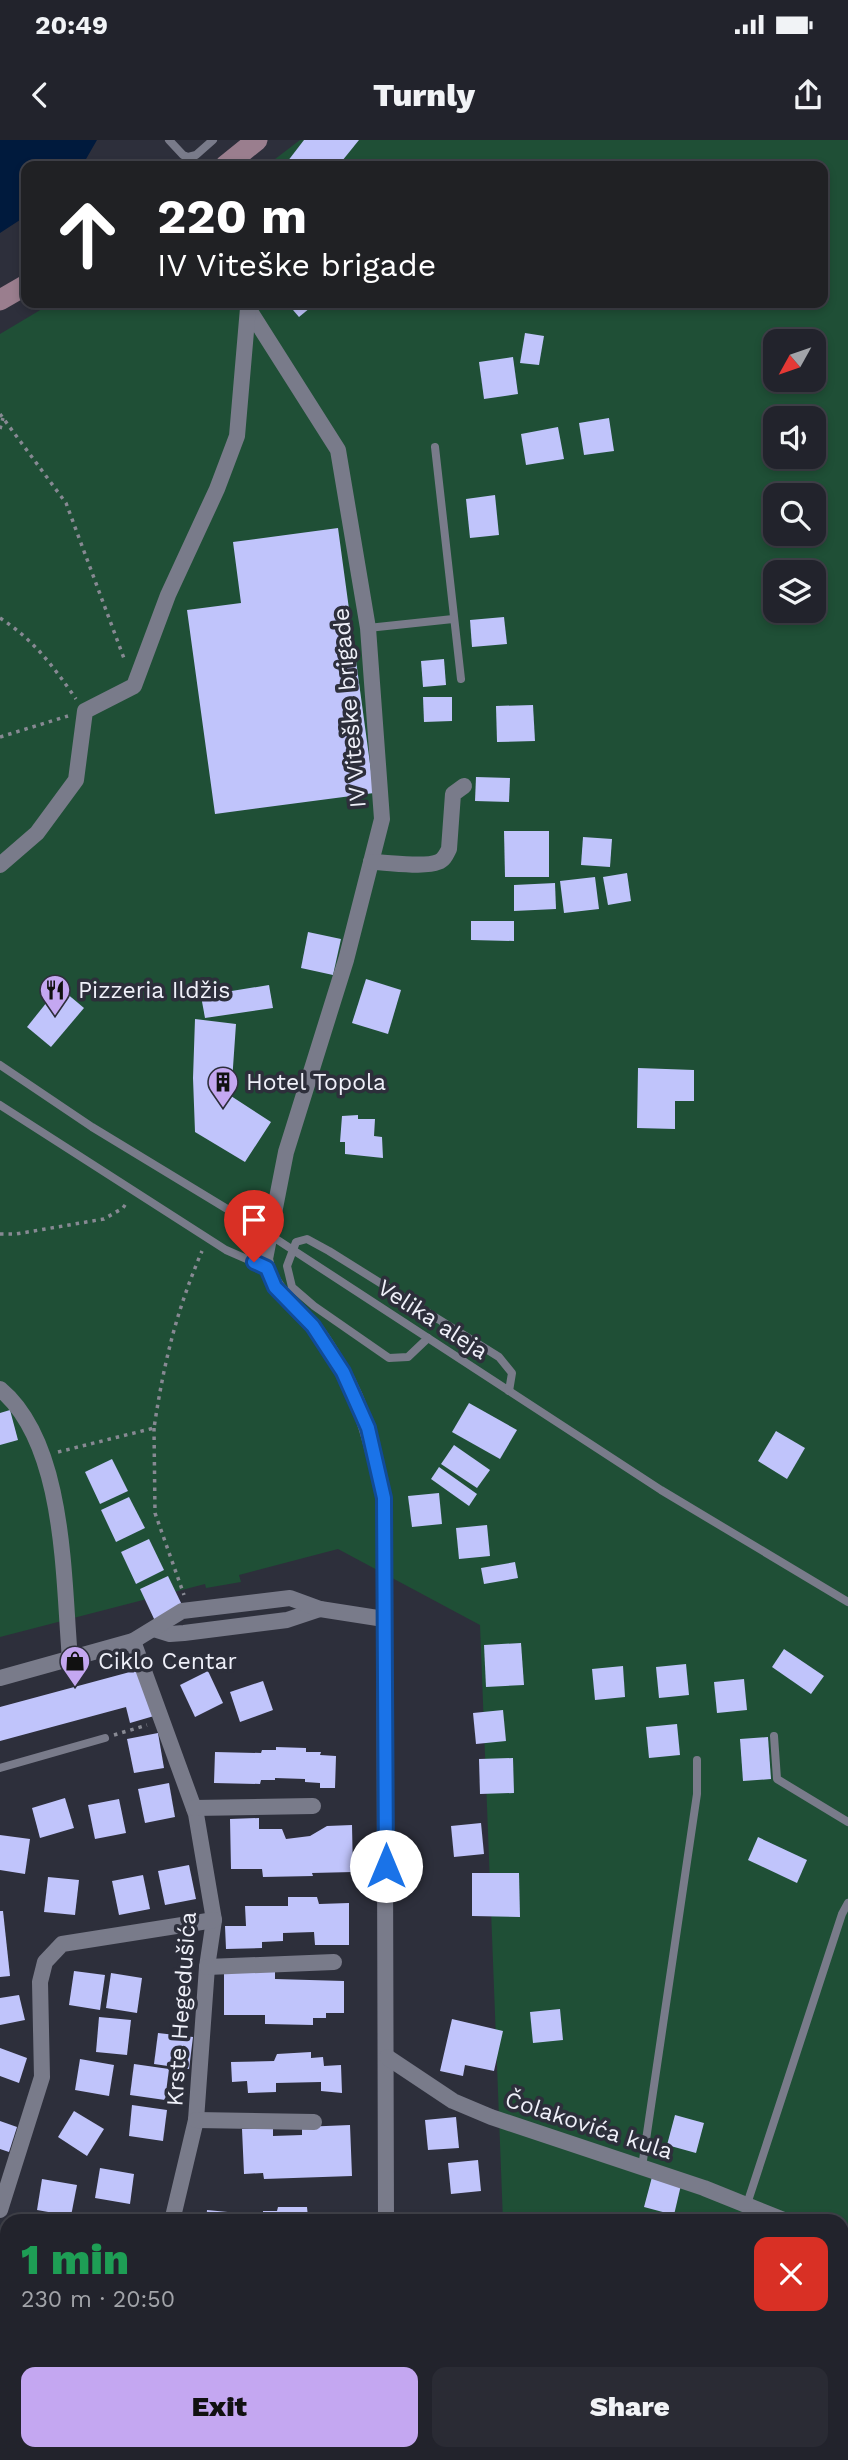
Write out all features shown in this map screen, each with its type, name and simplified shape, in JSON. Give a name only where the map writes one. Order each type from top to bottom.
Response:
[{"type":"street","points":[[233,161],[257,140]]},
{"type":"street","points":[[0,300],[21,288]]},
{"type":"street","points":[[0,865],[37,833],[76,780],[85,711],[134,686],[168,595],[217,489],[237,436],[248,308]]},
{"type":"street","name":"IV Viteške brigade","points":[[250,308],[338,450],[368,628],[382,819],[346,960],[286,1152],[265,1259],[275,1287],[313,1326],[343,1372],[368,1428],[384,1498],[384,1619]]},
{"type":"street","points":[[371,862],[428,864],[446,857],[453,794],[464,786]]},
{"type":"street","points":[[0,1389],[12,1399],[30,1423],[43,1451],[56,1509],[70,1659]]},
{"type":"street","points":[[0,1678],[134,1641],[182,1611],[290,1598],[320,1609],[384,1619],[386,2214]]},
{"type":"street","points":[[153,1629],[170,1634],[197,1631],[287,1620],[320,1609]]},
{"type":"street","name":"Krste Hegedušića","points":[[134,1641],[194,1808],[214,1920],[207,1967],[196,2120],[174,2214]]},
{"type":"street","points":[[194,1808],[313,1806]]},
{"type":"street","points":[[0,2210],[42,2077],[40,1982],[45,1962],[62,1944],[214,1920]]},
{"type":"street","points":[[207,1967],[334,1962]]},
{"type":"street","name":"Čolakovića kula","points":[[387,2057],[453,2101],[491,2117],[642,2167],[770,2214]]},
{"type":"street","points":[[196,2120],[314,2122]]},
{"type":"lane","points":[[169,140],[188,157],[196,155],[213,140]]},
{"type":"lane","points":[[435,447],[461,679]]},
{"type":"lane","points":[[368,628],[453,619]]},
{"type":"lane","name":"Velika aleja","points":[[0,1065],[92,1127],[292,1250],[661,1490],[848,1602]]},
{"type":"lane","points":[[0,1105],[226,1251],[267,1268]]},
{"type":"lane","points":[[428,1338],[408,1357],[389,1358],[359,1339],[292,1287],[287,1266],[296,1242],[307,1239],[329,1251],[499,1357],[512,1373],[509,1391]]},
{"type":"lane","points":[[774,1735],[776,1779],[848,1822]]},
{"type":"lane","points":[[0,1768],[105,1738]]},
{"type":"lane","points":[[642,2167],[697,1794],[697,1760]]},
{"type":"lane","points":[[747,2204],[848,1903]]},
{"type":"path","points":[[1,416],[66,503],[134,686]]},
{"type":"path","points":[[0,429],[1,416]]},
{"type":"path","points":[[0,618],[48,658],[85,711],[0,737]]},
{"type":"path","points":[[0,1234],[16,1234],[104,1219],[123,1208],[134,1191]]},
{"type":"path","points":[[190,1611],[155,1513],[154,1428],[165,1361],[176,1318],[207,1238]]},
{"type":"path","points":[[43,1451],[59,1452],[154,1428]]},
{"type":"path","points":[[105,1738],[162,1720]]},
{"type":"green space","points":[[300,140],[848,140],[848,2214],[503,2214],[480,1625],[338,1549],[239,1575],[241,1582],[206,1588],[205,1584],[0,1637],[0,334],[44,308],[828,308],[828,161],[273,161]]},
{"type":"water","points":[[0,140],[97,140],[85,161],[21,161],[21,219],[0,233]]},
{"type":"building","points":[[304,140],[359,140],[342,161],[288,161]]},
{"type":"building","points":[[291,308],[310,308],[299,317]]},
{"type":"building","points":[[525,333],[544,336],[539,365],[520,363]]},
{"type":"building","points":[[513,357],[518,394],[484,399],[479,362]]},
{"type":"building","points":[[609,418],[614,451],[584,455],[579,423]]},
{"type":"building","points":[[558,427],[564,459],[526,465],[521,434]]},
{"type":"building","points":[[495,495],[499,535],[470,538],[466,499]]},
{"type":"building","points":[[338,528],[374,793],[215,814],[187,610],[241,603],[233,542]]},
{"type":"building","points":[[504,617],[507,644],[472,647],[470,620]]},
{"type":"building","points":[[444,659],[446,685],[423,687],[421,661]]},
{"type":"building","points":[[423,697],[452,697],[452,721],[424,722]]},
{"type":"building","points":[[533,705],[535,741],[497,742],[496,706]]},
{"type":"building","points":[[476,777],[510,778],[509,802],[475,801]]},
{"type":"building","points":[[504,831],[549,831],[549,877],[505,877]]},
{"type":"building","points":[[583,837],[612,839],[610,867],[581,865]]},
{"type":"building","points":[[627,873],[631,901],[608,905],[603,877]]},
{"type":"building","points":[[595,877],[599,909],[564,913],[560,881]]},
{"type":"building","points":[[555,883],[556,909],[514,911],[514,885]]},
{"type":"building","points":[[471,921],[514,921],[514,941],[471,940]]},
{"type":"building","points":[[308,932],[341,939],[333,975],[301,968]]},
{"type":"building","points":[[366,979],[401,990],[388,1034],[352,1023]]},
{"type":"building","points":[[269,985],[273,1008],[205,1018],[201,996]]},
{"type":"building","name":"Pizzeria Ildžis","points":[[59,987],[84,1008],[51,1047],[27,1027]]},
{"type":"building","name":"Hotel Topola","points":[[195,1019],[236,1024],[231,1096],[271,1122],[245,1162],[195,1132]]},
{"type":"building","points":[[638,1068],[694,1070],[694,1101],[675,1101],[675,1129],[637,1128]]},
{"type":"building","points":[[358,1115],[358,1119],[375,1119],[374,1136],[382,1137],[383,1158],[345,1154],[345,1142],[340,1142],[342,1116]]},
{"type":"building","points":[[469,1403],[517,1430],[500,1459],[452,1432]]},
{"type":"building","points":[[10,1410],[18,1440],[0,1445],[0,1413]]},
{"type":"building","points":[[776,1431],[805,1448],[787,1479],[758,1461]]},
{"type":"building","points":[[454,1445],[490,1470],[477,1488],[441,1464]]},
{"type":"building","points":[[112,1459],[128,1491],[100,1504],[85,1472]]},
{"type":"building","points":[[439,1467],[477,1494],[469,1506],[431,1479]]},
{"type":"building","points":[[439,1493],[442,1524],[412,1527],[408,1496]]},
{"type":"building","points":[[129,1497],[145,1528],[116,1542],[101,1510]]},
{"type":"building","points":[[487,1525],[490,1556],[459,1559],[456,1528]]},
{"type":"building","points":[[149,1539],[164,1570],[136,1584],[121,1552]]},
{"type":"building","points":[[515,1562],[518,1578],[484,1584],[481,1568]]},
{"type":"building","points":[[168,1576],[183,1607],[155,1621],[140,1589]]},
{"type":"building","points":[[521,1643],[524,1685],[486,1687],[484,1645]]},
{"type":"building","points":[[784,1649],[824,1676],[811,1694],[772,1667]]},
{"type":"building","points":[[686,1664],[689,1695],[659,1698],[656,1667]]},
{"type":"building","points":[[623,1666],[625,1697],[595,1700],[592,1669]]},
{"type":"building","points":[[141,1669],[154,1716],[130,1723],[126,1707],[0,1741],[0,1707]]},
{"type":"building","points":[[208,1671],[223,1703],[195,1717],[180,1685]]},
{"type":"building","points":[[744,1679],[747,1710],[717,1713],[714,1682]]},
{"type":"building","points":[[263,1681],[273,1710],[240,1722],[230,1692]]},
{"type":"building","points":[[503,1710],[506,1741],[476,1744],[473,1713]]},
{"type":"building","points":[[677,1724],[680,1755],[649,1758],[646,1727]]},
{"type":"building","points":[[158,1733],[164,1768],[134,1773],[127,1739]]},
{"type":"building","points":[[768,1737],[771,1779],[743,1781],[740,1739]]},
{"type":"building","points":[[276,1747],[306,1748],[306,1752],[336,1756],[335,1788],[320,1788],[320,1783],[305,1782],[305,1779],[275,1778],[261,1780],[260,1784],[214,1783],[215,1752],[261,1753],[262,1750],[276,1750]]},
{"type":"building","points":[[513,1758],[514,1793],[480,1794],[479,1759]]},
{"type":"building","points":[[169,1783],[175,1817],[145,1823],[138,1789]]},
{"type":"building","points":[[65,1798],[74,1828],[40,1838],[32,1808]]},
{"type":"building","points":[[119,1799],[126,1833],[95,1839],[88,1805]]},
{"type":"building","points":[[259,1818],[259,1829],[282,1829],[286,1839],[310,1836],[327,1826],[352,1825],[353,1872],[263,1877],[262,1869],[231,1869],[230,1819]]},
{"type":"building","points":[[481,1823],[484,1854],[454,1857],[451,1826]]},
{"type":"building","points":[[0,1835],[30,1839],[25,1874],[0,1870]]},
{"type":"building","points":[[758,1837],[807,1860],[797,1883],[748,1860]]},
{"type":"building","points":[[189,1865],[196,1899],[165,1905],[158,1871]]},
{"type":"building","points":[[472,1873],[519,1873],[520,1917],[472,1916]]},
{"type":"building","points":[[143,1875],[150,1909],[119,1915],[112,1881]]},
{"type":"building","points":[[48,1877],[79,1880],[75,1915],[44,1912]]},
{"type":"building","points":[[288,1897],[317,1897],[319,1904],[349,1903],[349,1945],[315,1945],[314,1932],[283,1933],[283,1941],[262,1942],[262,1948],[226,1949],[225,1926],[246,1926],[245,1906],[288,1906]]},
{"type":"building","points":[[0,1911],[3,1911],[10,1976],[0,1977]]},
{"type":"building","points":[[224,1970],[275,1971],[275,1979],[344,1981],[344,2013],[326,2013],[326,2018],[313,2018],[313,2025],[265,2024],[265,2015],[224,2015]]},
{"type":"building","points":[[74,1971],[105,1975],[100,2010],[69,2005]]},
{"type":"building","points":[[111,1973],[142,1978],[137,2013],[106,2008]]},
{"type":"building","points":[[19,1995],[25,2020],[0,2025],[0,1998]]},
{"type":"building","points":[[560,2009],[563,2040],[533,2043],[530,2012]]},
{"type":"building","points":[[99,2017],[131,2020],[127,2055],[96,2052]]},
{"type":"building","points":[[452,2019],[503,2031],[494,2071],[465,2065],[463,2076],[440,2071]]},
{"type":"building","points":[[158,2033],[193,2037],[189,2069],[154,2064]]},
{"type":"building","points":[[0,2048],[27,2058],[19,2083],[0,2076]]},
{"type":"building","points":[[311,2052],[311,2058],[323,2057],[324,2066],[341,2065],[342,2093],[321,2091],[321,2082],[276,2083],[276,2092],[248,2093],[247,2081],[232,2082],[231,2062],[274,2061],[277,2054]]},
{"type":"building","points":[[80,2059],[114,2065],[109,2096],[75,2090]]},
{"type":"building","points":[[134,2064],[169,2069],[165,2100],[130,2095]]},
{"type":"building","points":[[132,2105],[167,2110],[163,2141],[129,2136]]},
{"type":"building","points":[[74,2111],[104,2129],[87,2156],[58,2137]]},
{"type":"building","points":[[675,2115],[704,2123],[696,2153],[667,2145]]},
{"type":"building","points":[[456,2117],[459,2148],[428,2150],[425,2120]]},
{"type":"building","points":[[0,2121],[17,2127],[9,2152],[0,2149]]},
{"type":"building","points":[[350,2125],[352,2176],[264,2179],[263,2173],[244,2174],[242,2129],[273,2128],[273,2136],[302,2135],[302,2127]]},
{"type":"building","points":[[478,2160],[481,2191],[451,2194],[448,2163]]},
{"type":"building","points":[[100,2168],[134,2174],[130,2204],[95,2198]]},
{"type":"building","points":[[652,2177],[681,2185],[674,2214],[644,2207]]},
{"type":"building","points":[[42,2179],[77,2185],[71,2214],[37,2210]]},
{"type":"building","points":[[278,2207],[307,2207],[308,2214],[263,2214],[263,2211],[277,2211]]},
{"type":"building","points":[[207,2210],[238,2213],[238,2214],[207,2214]]},
{"type":"place","name":"Pizzeria Ildžis","points":[[55,1017]]},
{"type":"place","name":"Hotel Topola","points":[[223,1109]]},
{"type":"place","name":"Ciklo Centar","points":[[75,1688]]},
{"type":"route","points":[[254,1262],[267,1268],[275,1287],[313,1326],[343,1372],[368,1428],[384,1498],[386,1866]]}]
